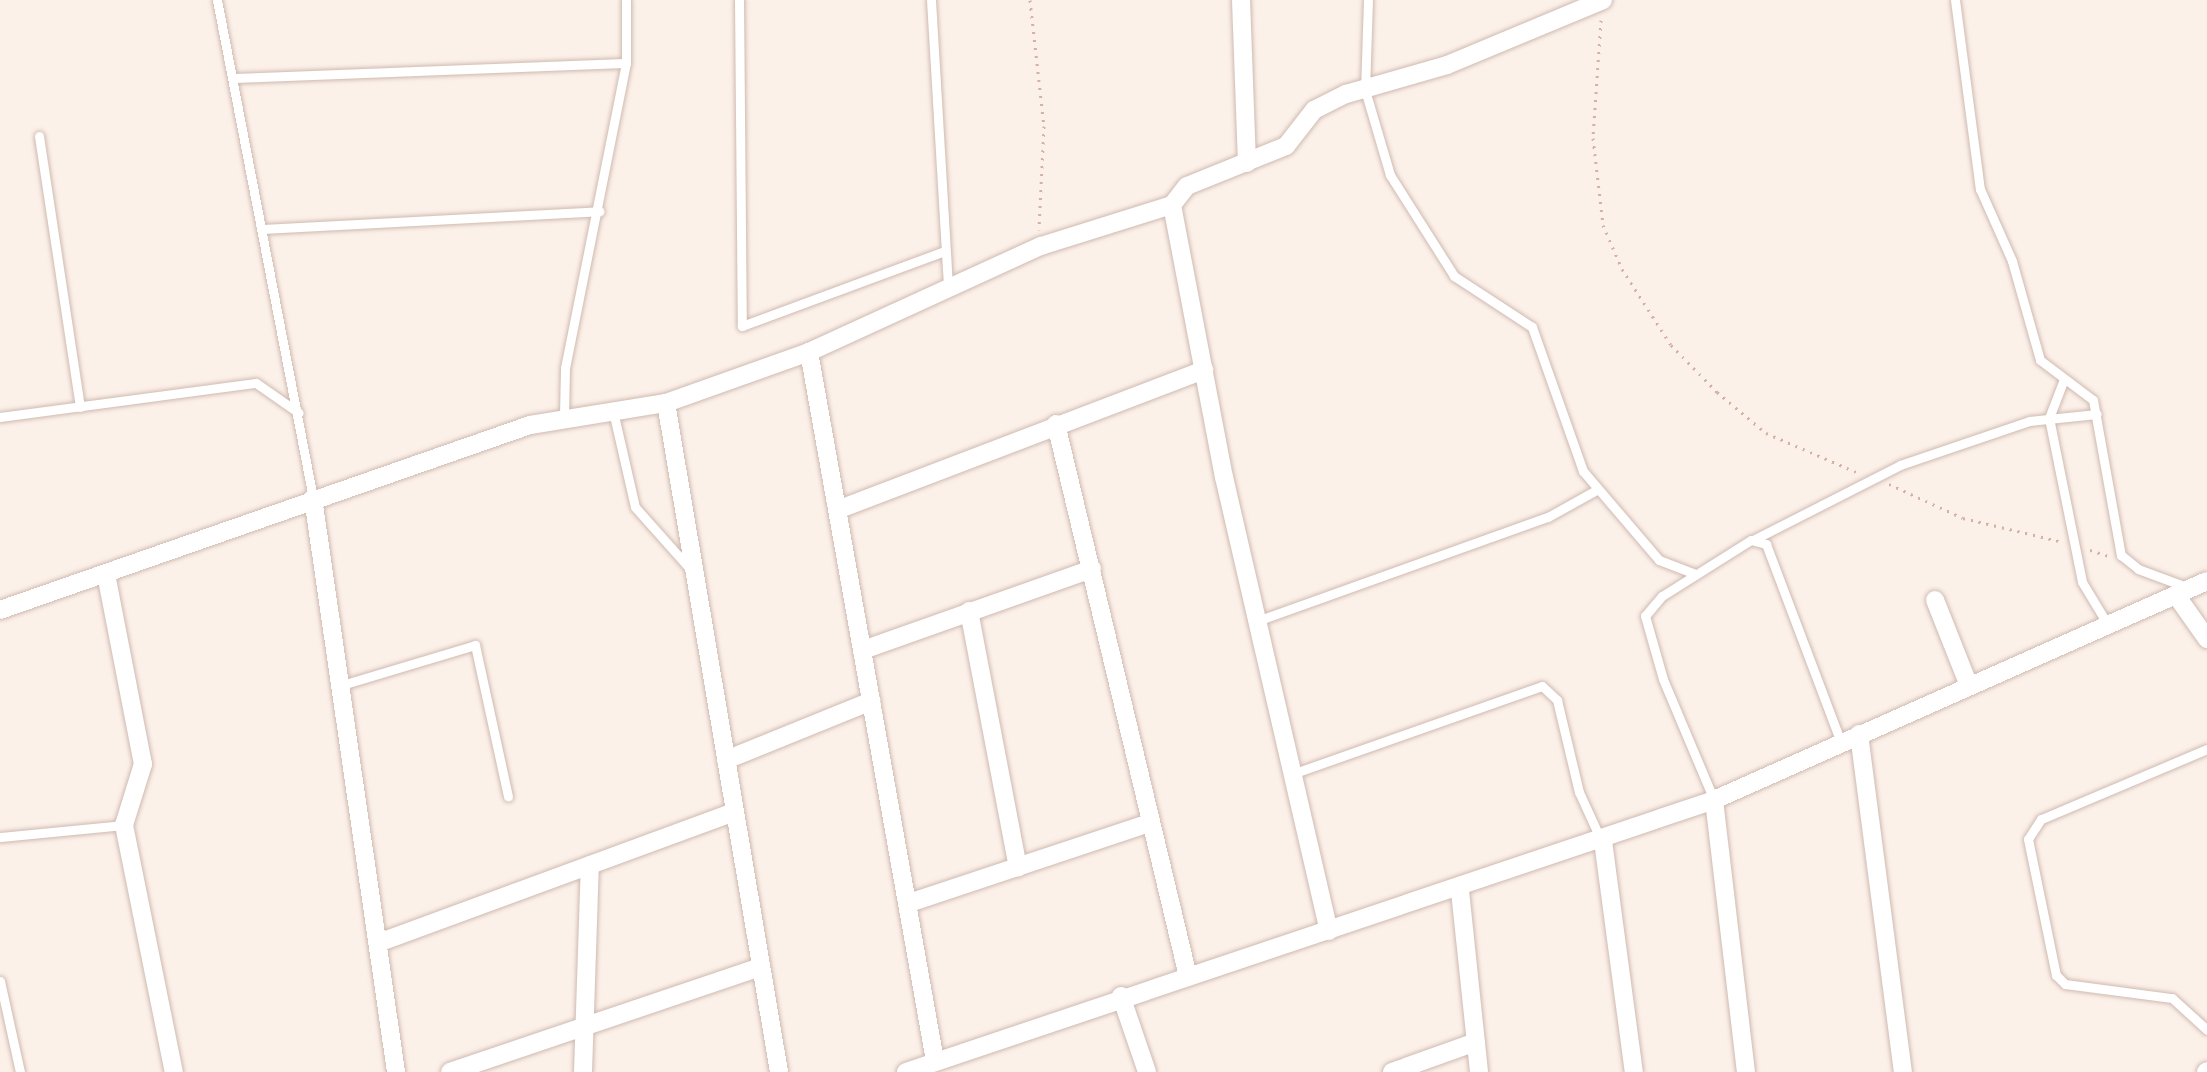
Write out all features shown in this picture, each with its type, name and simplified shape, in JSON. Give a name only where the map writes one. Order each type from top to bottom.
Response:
[{"type":"street","points":[[1241,0],[1247,163]]},
{"type":"street","points":[[0,610],[313,498],[564,416],[666,403],[809,352],[1041,246],[1172,205],[1187,186],[1286,146],[1314,110],[1603,0]]},
{"type":"street","points":[[1172,205],[1257,621],[1329,931]]},
{"type":"street","points":[[809,352],[840,509],[935,1061]]},
{"type":"street","points":[[840,509],[1204,370]]},
{"type":"street","points":[[666,403],[779,1072]]},
{"type":"street","points":[[1056,424],[1187,972]]},
{"type":"street","points":[[313,498],[396,1072]]},
{"type":"street","points":[[863,650],[1092,569]]},
{"type":"street","points":[[106,574],[143,764],[124,825],[174,1072]]},
{"type":"street","points":[[906,1072],[1187,972],[1460,891],[1714,800],[2192,588],[2207,639]]},
{"type":"street","points":[[1935,600],[1969,686]]},
{"type":"street","points":[[969,611],[1018,867]]},
{"type":"street","points":[[726,760],[871,701]]},
{"type":"street","points":[[1859,734],[1903,1072]]},
{"type":"street","points":[[1714,800],[1746,1072]]},
{"type":"street","points":[[378,943],[735,812]]},
{"type":"street","points":[[909,903],[1149,823]]},
{"type":"street","points":[[1603,841],[1634,1072]]},
{"type":"street","points":[[583,1072],[590,865]]},
{"type":"street","points":[[1460,891],[1479,1072]]},
{"type":"street","points":[[450,1072],[761,967]]},
{"type":"street","points":[[1121,996],[1147,1072]]},
{"type":"street","points":[[1392,1072],[1476,1042]]},
{"type":"lane","points":[[217,0],[313,498]]},
{"type":"lane","points":[[564,416],[565,368],[600,211],[626,63],[626,0]]},
{"type":"lane","points":[[739,0],[742,326],[942,252]]},
{"type":"lane","points":[[931,0],[942,252],[948,288]]},
{"type":"lane","points":[[1368,0],[1365,90],[1385,166],[1446,267],[1532,327],[1575,458],[1598,489],[1659,560],[1695,574]]},
{"type":"lane","points":[[1955,0],[1983,200],[2012,261],[2040,360],[2064,379],[2086,389],[2097,414],[2125,559],[2192,588]]},
{"type":"lane","points":[[233,78],[626,63]]},
{"type":"lane","points":[[39,136],[80,407]]},
{"type":"lane","points":[[262,229],[600,211]]},
{"type":"lane","points":[[2064,379],[2049,418],[2082,582],[2108,625]]},
{"type":"lane","points":[[0,417],[256,383],[299,413]]},
{"type":"lane","points":[[612,408],[635,507],[655,537],[697,573]]},
{"type":"lane","points":[[1714,800],[1644,623],[1662,596],[1755,539],[1873,478],[2049,418],[2097,414]]},
{"type":"lane","points":[[1257,621],[1563,512],[1598,489]]},
{"type":"lane","points":[[1755,539],[1766,544],[1778,572],[1841,742]]},
{"type":"lane","points":[[342,685],[475,645],[508,796]]},
{"type":"lane","points":[[1292,774],[1542,686],[1555,695],[1590,825],[1603,841]]},
{"type":"lane","points":[[2207,749],[2041,819],[2028,839],[2056,975],[2065,984],[2172,998],[2207,1030]]},
{"type":"lane","points":[[0,837],[124,825]]},
{"type":"lane","points":[[0,981],[20,1072]]},
{"type":"path","points":[[1030,0],[1044,126],[1041,246]]},
{"type":"path","points":[[1603,0],[1593,138],[1603,225],[1622,269],[1671,345],[1766,433],[1987,526],[2125,559]]}]
